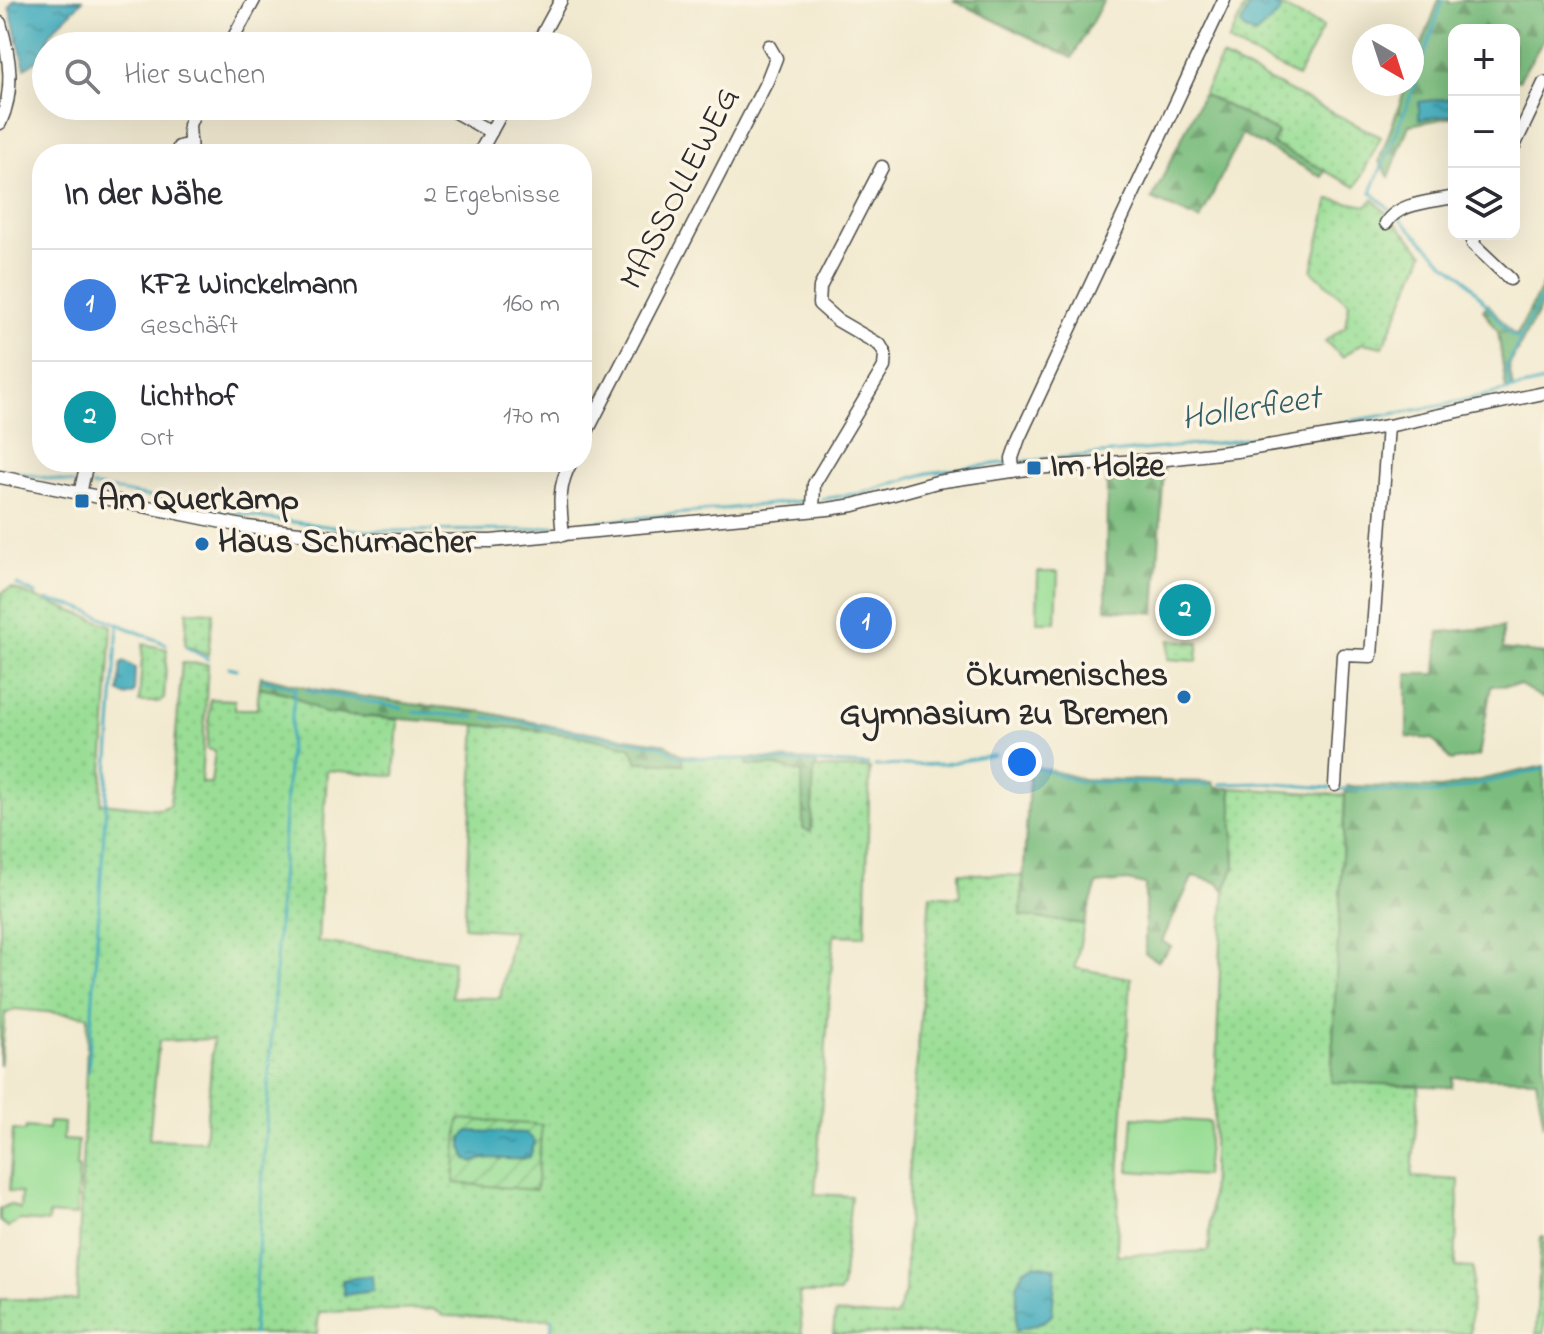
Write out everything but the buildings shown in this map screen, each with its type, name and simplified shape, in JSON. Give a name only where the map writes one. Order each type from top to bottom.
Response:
[{"type":"street","points":[[237,32],[254,0]]},
{"type":"street","points":[[544,32],[561,0]]},
{"type":"street","points":[[1013,464],[1019,438],[1224,0]]},
{"type":"street","points":[[0,23],[12,70],[5,113],[0,123]]},
{"type":"street","name":"MASSOLLEWEG","points":[[592,422],[767,81],[776,58],[769,46]]},
{"type":"street","points":[[1520,133],[1544,83]]},
{"type":"street","points":[[190,144],[191,120]]},
{"type":"street","points":[[469,120],[491,132]]},
{"type":"street","points":[[484,144],[497,120]]},
{"type":"street","points":[[813,510],[814,484],[884,367],[885,354],[880,345],[837,320],[819,304],[820,287],[882,167]]},
{"type":"street","points":[[1386,223],[1392,213],[1448,198]]},
{"type":"street","points":[[1474,240],[1473,244],[1510,279]]},
{"type":"street","points":[[0,477],[247,527],[361,540],[491,541],[854,505],[1013,464],[1237,451],[1388,426],[1544,393]]},
{"type":"street","points":[[1335,785],[1343,655],[1371,656],[1388,426]]},
{"type":"street","points":[[80,494],[85,472]]},
{"type":"street","points":[[563,535],[559,495],[566,472]]},
{"type":"green space","points":[[953,0],[1104,0],[1072,58]]},
{"type":"green space","points":[[1248,0],[1268,0],[1323,27],[1298,77],[1228,42]]},
{"type":"green space","points":[[1439,0],[1449,0],[1449,3],[1463,0],[1544,0],[1544,39],[1520,78],[1520,24],[1448,24],[1448,99],[1420,102],[1419,118],[1448,116],[1448,118],[1409,125],[1389,177],[1379,161],[1403,96],[1424,96],[1424,39]]},
{"type":"green space","points":[[1222,57],[1381,137],[1356,187],[1272,144],[1277,131],[1203,94]]},
{"type":"green space","points":[[1203,94],[1278,132],[1272,144],[1325,170],[1322,177],[1242,134],[1200,220],[1152,199]]},
{"type":"green space","points":[[1329,199],[1367,206],[1373,199],[1424,253],[1383,347],[1363,343],[1342,357],[1325,341],[1345,327],[1349,303],[1312,271]]},
{"type":"green space","points":[[1544,282],[1544,301],[1509,366],[1513,388],[1506,389],[1498,331],[1483,310],[1488,304],[1517,335]]},
{"type":"green space","points":[[1164,468],[1155,613],[1106,609],[1107,470]]},
{"type":"green space","points":[[1038,572],[1058,572],[1056,622],[1037,622]]},
{"type":"green space","points":[[11,588],[112,626],[101,803],[161,809],[170,805],[182,663],[208,664],[201,783],[211,783],[215,751],[207,749],[210,699],[235,700],[235,709],[257,709],[259,687],[290,694],[325,713],[398,720],[394,776],[327,770],[318,942],[453,960],[452,997],[500,998],[513,931],[464,927],[476,725],[587,738],[623,745],[682,764],[682,755],[747,758],[747,765],[776,766],[803,772],[803,829],[811,831],[814,768],[870,768],[865,936],[834,935],[815,1194],[851,1196],[839,1293],[799,1293],[802,1334],[551,1334],[552,1319],[445,1316],[433,1309],[319,1312],[317,1334],[0,1334],[0,1299],[77,1300],[88,1016],[15,1009],[5,1014],[0,1066],[1,593]],"holes":[[[213,1039],[205,1141],[149,1139],[159,1041]]]},
{"type":"green space","points":[[187,611],[213,612],[208,655],[185,645]]},
{"type":"green space","points":[[1503,627],[1503,649],[1544,654],[1544,699],[1520,685],[1491,686],[1479,756],[1451,761],[1433,739],[1407,737],[1407,674],[1436,674],[1439,632]]},
{"type":"green space","points":[[1169,640],[1199,642],[1197,661],[1168,659]]},
{"type":"green space","points":[[143,644],[167,649],[164,699],[159,702],[139,702]]},
{"type":"green space","points":[[261,676],[314,689],[485,712],[556,727],[666,744],[682,755],[683,764],[638,762],[630,747],[585,737],[517,728],[324,713],[291,694],[259,687]]},
{"type":"green space","points":[[747,758],[814,761],[818,768],[814,768],[811,832],[803,829],[802,773],[776,766],[747,765]]},
{"type":"green space","points":[[1030,765],[1083,779],[1212,782],[1216,788],[1231,788],[1235,866],[1225,890],[1216,882],[1193,876],[1162,941],[1171,947],[1158,961],[1145,954],[1145,885],[1127,881],[1097,884],[1084,924],[1021,916]]},
{"type":"green space","points":[[1544,766],[1544,1126],[1536,1079],[1453,1077],[1452,1087],[1331,1082],[1347,786],[1442,788]]},
{"type":"green space","points":[[1231,788],[1345,795],[1331,1081],[1419,1086],[1412,1177],[1459,1180],[1455,1267],[1473,1268],[1470,1334],[833,1334],[835,1313],[896,1317],[905,1292],[909,1164],[930,895],[960,897],[959,873],[1022,876],[1021,916],[1084,924],[1075,968],[1131,978],[1117,1255],[1209,1251],[1221,942],[1225,890],[1235,866]]},
{"type":"green space","points":[[1133,1117],[1210,1122],[1205,1176],[1129,1171]]},
{"type":"green space","points":[[459,1119],[542,1125],[536,1190],[454,1183]]},
{"type":"green space","points":[[49,1122],[64,1123],[63,1140],[78,1141],[76,1216],[49,1214],[48,1222],[20,1220],[8,1227],[0,1221],[0,1209],[10,1204],[20,1209],[21,1193],[9,1191],[13,1130],[25,1131],[26,1127],[48,1129]]},
{"type":"green space","points":[[1541,1237],[1544,1237],[1544,1334],[1536,1334]]},
{"type":"water","points":[[14,0],[82,0],[52,32],[32,32],[32,63],[25,68],[9,7]]},
{"type":"water","points":[[1252,0],[1264,0],[1280,8],[1281,12],[1255,35],[1241,24]]},
{"type":"water","points":[[1448,99],[1448,116],[1419,119],[1419,102]]},
{"type":"water","points":[[125,662],[135,668],[134,693],[126,696],[119,692],[121,664]]},
{"type":"water","points":[[469,1131],[526,1133],[535,1141],[530,1157],[490,1158],[474,1162],[467,1159],[462,1147],[462,1137]]},
{"type":"water","points":[[1034,1264],[1056,1267],[1052,1315],[1045,1321],[1016,1331],[1017,1286],[1023,1270]]},
{"type":"water","points":[[372,1275],[373,1291],[344,1295],[342,1280]]},
{"type":"waterway","points":[[1391,210],[1371,192],[1407,106],[1443,0]]},
{"type":"waterway","points":[[1399,218],[1445,263],[1463,276],[1512,336],[1519,338]]},
{"type":"waterway","points":[[1510,388],[1506,368],[1544,290]]},
{"type":"waterway","name":"Hollerfleet","points":[[1017,462],[1227,442],[1439,406],[1544,382]]},
{"type":"waterway","name":"Hollerfleet","points":[[822,499],[862,493],[928,473],[1010,462]]},
{"type":"waterway","name":"Hollerfleet","points":[[0,469],[73,483]]},
{"type":"waterway","name":"Hollerfleet","points":[[92,486],[269,519],[366,531],[527,530],[554,526]]},
{"type":"waterway","name":"Hollerfleet","points":[[570,525],[800,501]]},
{"type":"waterway","points":[[17,585],[36,594]]},
{"type":"waterway","points":[[47,600],[78,607],[166,644]]},
{"type":"waterway","points":[[88,1072],[118,624]]},
{"type":"waterway","points":[[186,647],[208,659]]},
{"type":"waterway","points":[[229,667],[236,669]]},
{"type":"waterway","points":[[262,679],[297,689]]},
{"type":"waterway","points":[[253,1334],[295,689]]},
{"type":"waterway","points":[[307,690],[402,708]]},
{"type":"waterway","points":[[413,712],[475,717]]},
{"type":"waterway","points":[[485,717],[662,746],[680,757],[868,765]]},
{"type":"waterway","points":[[875,766],[944,764],[995,755]]},
{"type":"waterway","points":[[1002,756],[1080,782],[1209,785]]},
{"type":"waterway","points":[[1341,789],[1439,793],[1544,769]]},
{"type":"waterway","points":[[1220,784],[1264,783],[1330,788]]},
{"type":"waterway","points":[[551,1334],[552,1319]]},
{"type":"place","name":"Im Holze","points":[[1034,468]]},
{"type":"place","name":"Am Querkamp","points":[[82,501]]},
{"type":"place","name":"Haus Schumacher","points":[[202,544]]},
{"type":"place","name":"Lichthof","points":[[1185,610]]},
{"type":"place","name":"KFZ Winckelmann","points":[[866,623]]},
{"type":"place","name":"Ökumenisches Gymnasium zu Bremen","points":[[1184,697]]}]
